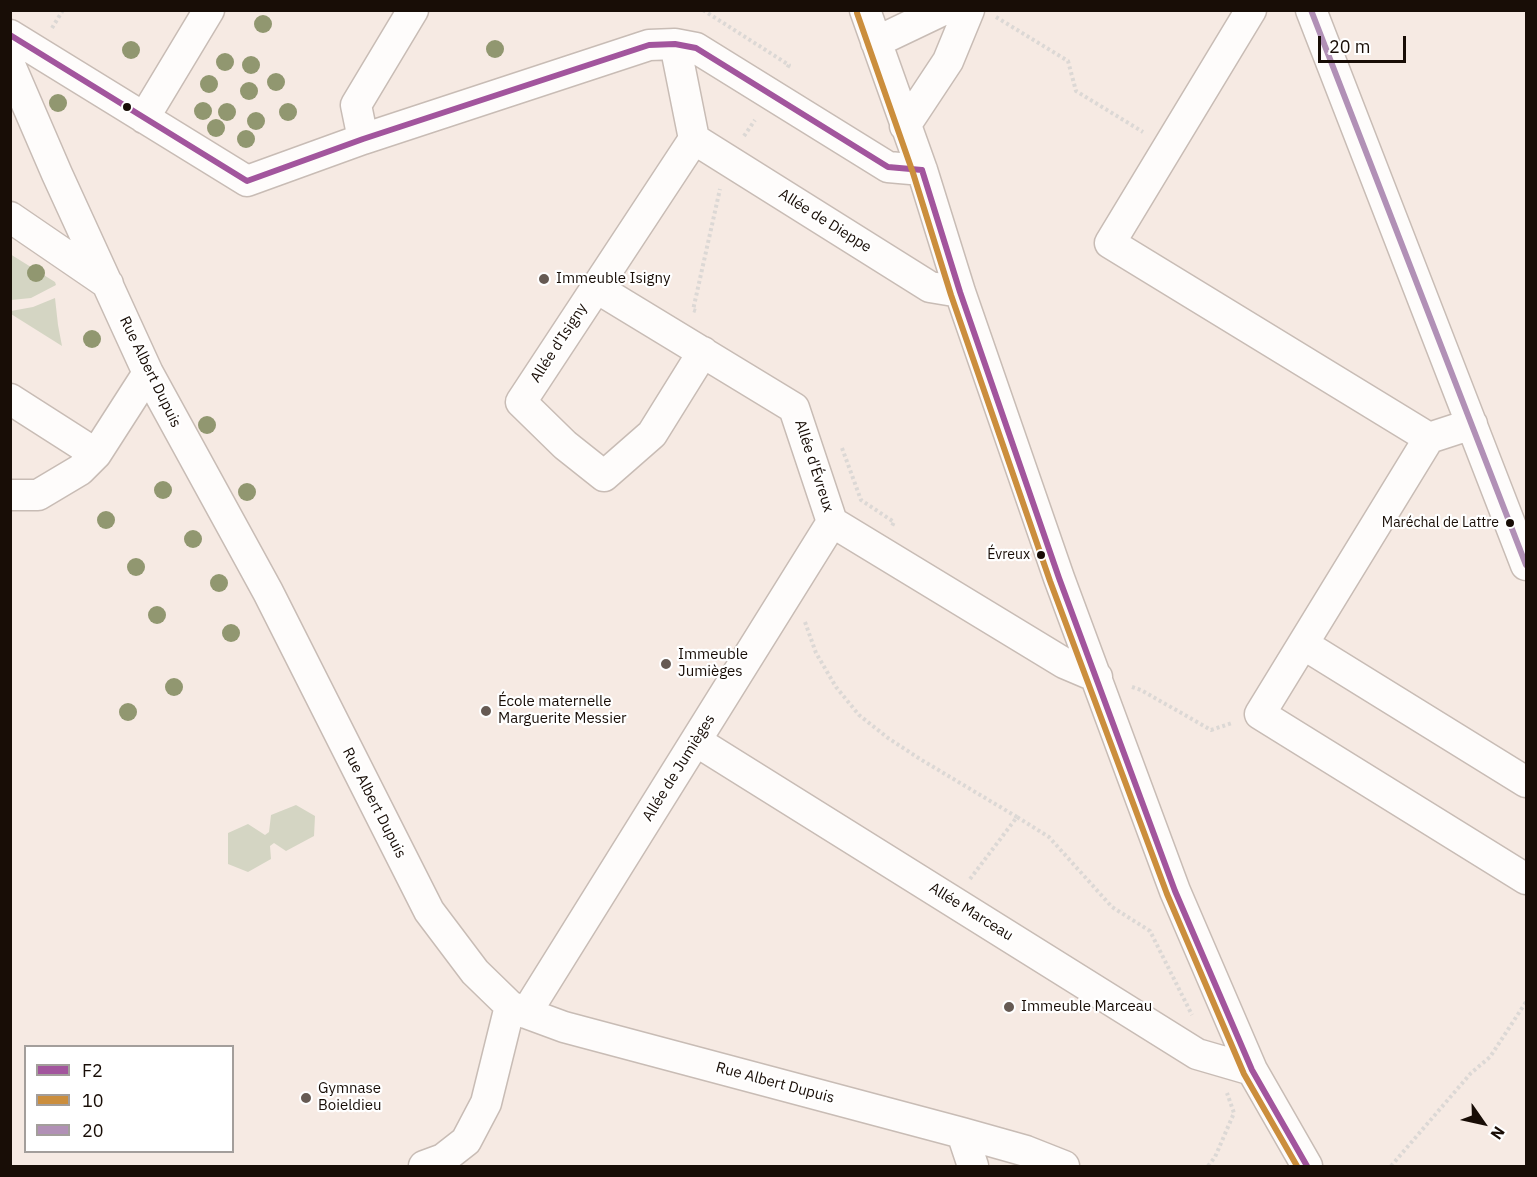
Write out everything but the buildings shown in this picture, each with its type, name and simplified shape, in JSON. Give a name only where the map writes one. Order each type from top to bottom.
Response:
[{"type":"street","points":[[144,118],[209,10]]},
{"type":"street","points":[[363,139],[356,105],[413,10]]},
{"type":"street","points":[[865,10],[922,170],[960,292],[1059,578],[1175,891],[1252,1070],[1307,1167]]},
{"type":"street","points":[[876,42],[943,10]]},
{"type":"street","points":[[1251,10],[1110,243],[1429,438]]},
{"type":"street","points":[[1311,10],[1527,565]]},
{"type":"street","points":[[905,126],[982,13]]},
{"type":"street","points":[[10,35],[247,181],[363,139],[649,45],[675,44],[696,48],[888,167],[922,170]]},
{"type":"street","points":[[675,44],[693,139]]},
{"type":"street","name":"Rue Albert Dupuis","points":[[10,65],[148,373],[268,592],[429,911],[475,972],[518,1010],[572,1029],[962,1133],[1026,1152],[1064,1167]]},
{"type":"street","name":"Allée de Dieppe","points":[[693,139],[930,287],[960,292]]},
{"type":"street","name":"Allée d'Isigny","points":[[693,139],[521,402],[565,445],[604,476],[652,434],[703,352]]},
{"type":"street","points":[[10,218],[108,284]]},
{"type":"street","name":"Allée d'Évreux","points":[[595,288],[794,408],[832,522],[1064,663],[1097,677]]},
{"type":"street","points":[[10,495],[38,495],[80,470],[96,454],[148,373]]},
{"type":"street","points":[[10,399],[96,454]]},
{"type":"street","points":[[1472,423],[1429,438],[1260,714],[1527,879]]},
{"type":"street","name":"Allée de Jumièges","points":[[424,1167],[442,1158],[466,1141],[486,1103],[518,1010],[696,741],[832,522]]},
{"type":"street","points":[[1303,645],[1527,782]]},
{"type":"street","name":"Allée Marceau","points":[[696,741],[1197,1054],[1252,1070]]},
{"type":"street","points":[[962,1133],[973,1167]]},
{"type":"path","points":[[702,315],[693,310],[724,172],[789,65],[703,10]]},
{"type":"path","points":[[982,13],[1068,61],[1076,91],[1168,147]]},
{"type":"path","points":[[841,447],[861,500],[894,522],[877,549]]},
{"type":"path","points":[[791,589],[816,653],[836,687],[859,715],[920,759],[1049,837],[1112,907],[1150,931],[1215,1059],[1234,1113],[1215,1157],[1208,1167]]},
{"type":"path","points":[[1097,677],[1141,690],[1211,730],[1260,714]]},
{"type":"path","points":[[955,902],[979,865],[1017,817]]},
{"type":"path","points":[[1391,1167],[1471,1073],[1490,1057],[1527,1002]]},
{"type":"green space","points":[[10,254],[55,282],[56,285],[31,298],[11,300]]},
{"type":"green space","points":[[55,298],[62,346],[11,314],[11,311],[33,307]]},
{"type":"green space","points":[[296,805],[315,816],[314,836],[286,851],[274,843],[270,846],[271,859],[248,872],[228,864],[228,833],[248,824],[265,835],[269,832],[271,815]]},
{"type":"transit line","name":"20","points":[[1311,10],[1526,565]]},
{"type":"transit line","name":"10","points":[[857,13],[1050,581],[1167,894],[1244,1074],[1297,1166]]},
{"type":"transit line","name":"F2","points":[[10,35],[247,181],[363,139],[649,45],[675,44],[696,48],[888,167],[922,170]]},
{"type":"transit line","name":"F2","points":[[922,170],[960,292],[1059,578],[1175,891],[1252,1070],[1307,1166]]},
{"type":"place","name":"Immeuble Isigny","points":[[544,279]]},
{"type":"place","name":"Maréchal de Lattre","points":[[1510,523]]},
{"type":"place","name":"Évreux","points":[[1041,555]]},
{"type":"place","name":"Immeuble Jumièges","points":[[666,664]]},
{"type":"place","name":"École maternelle Marguerite Messier","points":[[486,711]]},
{"type":"place","name":"Immeuble Marceau","points":[[1009,1007]]},
{"type":"place","name":"Gymnase Boieldieu","points":[[306,1098]]}]
